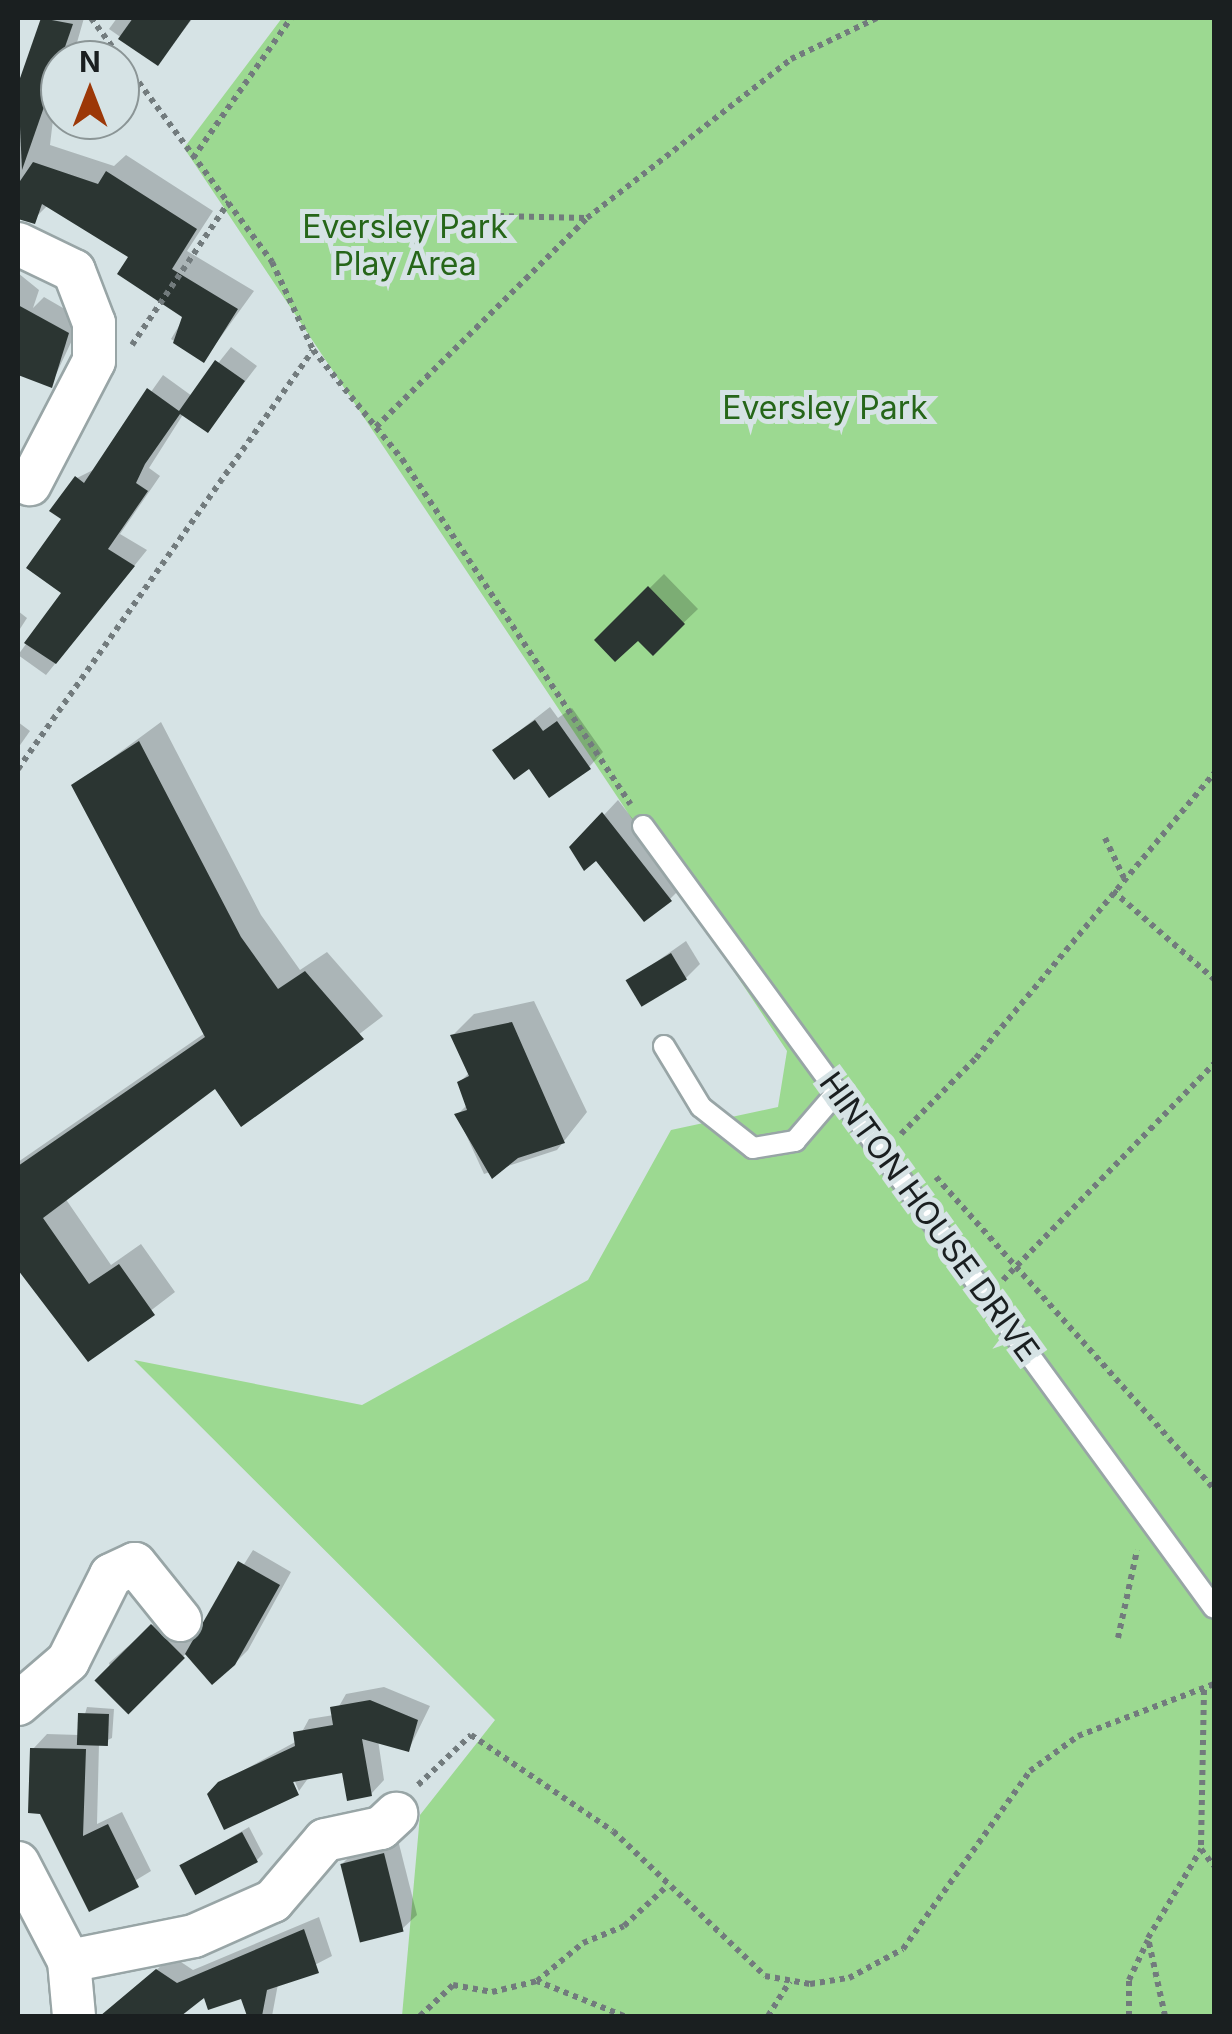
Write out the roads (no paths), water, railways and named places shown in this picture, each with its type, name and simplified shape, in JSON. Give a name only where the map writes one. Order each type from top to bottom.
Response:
[{"type":"street","points":[[18,244],[74,271],[87,290],[94,361],[30,484]]},
{"type":"street","points":[[18,1704],[68,1661],[111,1574],[135,1564],[180,1620]]},
{"type":"street","points":[[69,1961],[194,1936],[273,1901],[325,1840],[381,1828],[396,1814]]},
{"type":"street","points":[[18,1863],[69,1961],[74,2016]]},
{"type":"lane","name":"HINTON HOUSE DRIVE","points":[[643,826],[1214,1608]]},
{"type":"lane","points":[[664,1046],[701,1107],[753,1148],[794,1141],[836,1092]]},
{"type":"park label","name":"Eversley Park Play Area","points":[[405,246]]},
{"type":"park label","name":"Eversley Park","points":[[825,408]]}]
